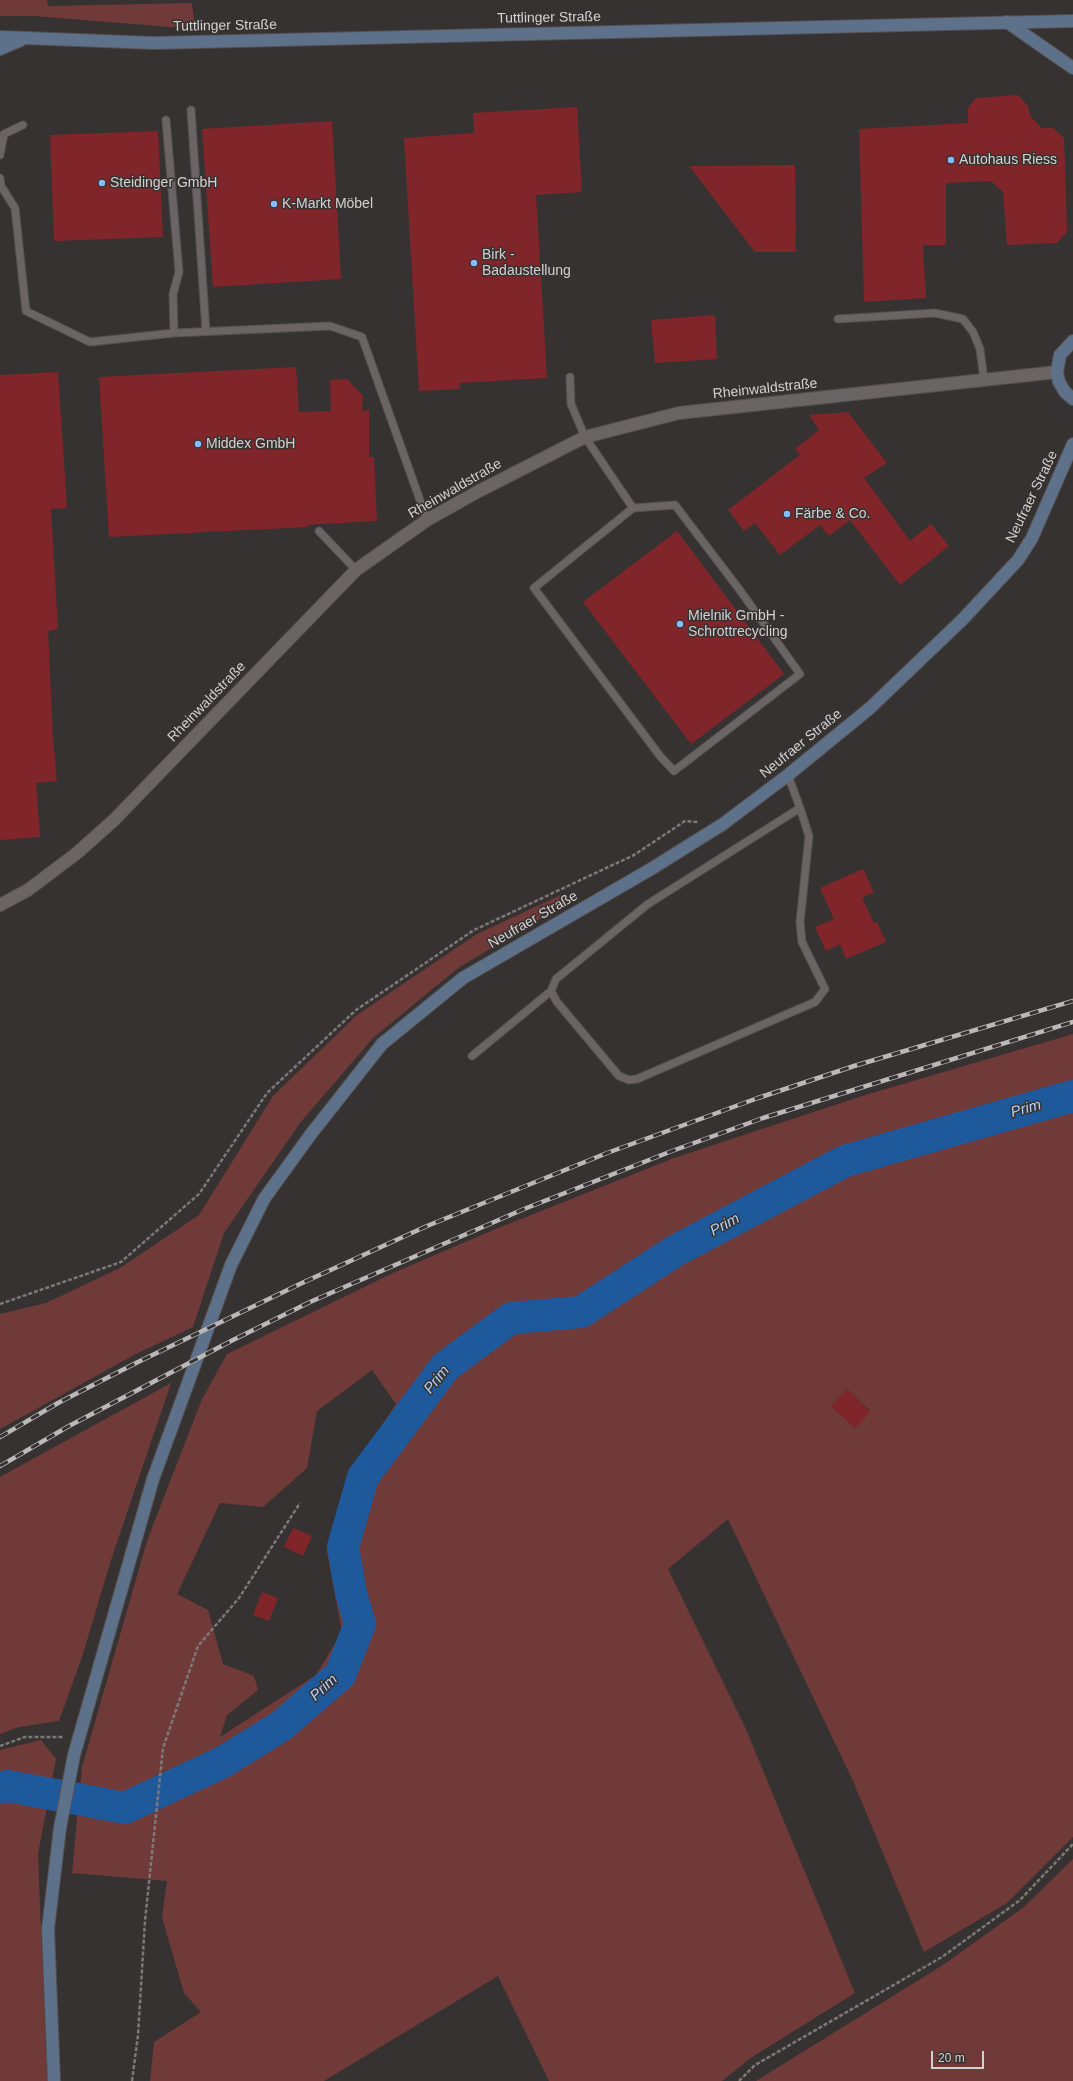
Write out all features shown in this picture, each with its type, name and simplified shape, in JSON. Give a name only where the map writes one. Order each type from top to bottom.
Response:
[{"type":"street","name":"Tuttlinger Straße","points":[[0,37],[154,43],[1073,21]]},
{"type":"street","points":[[1007,22],[1073,68]]},
{"type":"street","name":"Tuttlinger Straße","points":[[0,49],[25,39]]},
{"type":"street","points":[[1073,341],[1060,354],[1057,372],[1059,382],[1065,392],[1073,398]]},
{"type":"street","name":"Rheinwaldstraße","points":[[0,905],[28,890],[77,853],[114,820],[356,570],[427,520],[478,491],[585,437],[679,413],[1057,372]]},
{"type":"street","name":"Neufraer Straße","points":[[54,2081],[48,1929],[60,1828],[74,1754],[153,1479],[231,1265],[264,1199],[311,1134],[382,1044],[463,978],[651,869],[723,824],[788,775],[870,708],[963,619],[1018,560],[1032,538],[1073,444]]},
{"type":"lane","points":[[191,110],[206,331]]},
{"type":"lane","points":[[166,120],[179,272],[173,294],[174,333]]},
{"type":"lane","points":[[0,155],[4,134],[23,125]]},
{"type":"lane","points":[[0,178],[0,186],[15,208],[26,312],[90,342],[174,333],[330,326],[362,337],[427,520]]},
{"type":"lane","points":[[838,319],[935,313],[963,319],[973,332],[980,349],[984,380]]},
{"type":"lane","points":[[570,377],[572,404],[585,437],[632,508]]},
{"type":"lane","points":[[675,505],[739,589],[800,674],[674,771],[660,756],[534,588],[632,508],[675,505]]},
{"type":"lane","points":[[319,531],[356,570]]},
{"type":"lane","points":[[551,991],[557,1002],[619,1076],[629,1080],[637,1079],[815,1002],[825,989],[802,942],[800,922],[809,836],[788,775]]},
{"type":"lane","points":[[472,1056],[551,991],[556,979],[648,904],[800,808]]},
{"type":"path","points":[[0,1304],[121,1262],[199,1194],[267,1092],[356,1010],[474,930],[634,855],[685,821],[723,824]]},
{"type":"path","points":[[132,2081],[138,2035],[145,1921],[163,1748],[198,1646],[239,1598],[300,1503]]},
{"type":"path","points":[[0,1746],[25,1737],[50,1736],[79,1738]]},
{"type":"path","points":[[739,2081],[755,2065],[942,1957],[1020,1900],[1073,1844]]},
{"type":"shaded area","points":[[0,0],[47,0],[48,6],[192,3],[195,29],[34,16],[0,16]]},
{"type":"shaded area","points":[[561,895],[557,909],[458,968],[373,1038],[300,1123],[224,1233],[193,1327],[134,1355],[0,1429],[0,1314],[46,1303],[120,1268],[199,1215],[273,1096],[357,1015],[477,934]]},
{"type":"shaded area","points":[[1073,1034],[1073,1837],[1007,1903],[924,1952],[853,1781],[728,1519],[668,1569],[745,1727],[855,1993],[752,2057],[722,2081],[549,2081],[498,1976],[324,2081],[150,2081],[154,2042],[201,2012],[184,1993],[162,1917],[167,1881],[72,1873],[82,1767],[147,1541],[202,1399],[227,1354],[393,1273],[491,1231],[674,1158],[862,1096]],"holes":[[[372,1370],[396,1404],[352,1471],[327,1551],[342,1632],[316,1675],[220,1737],[227,1715],[258,1690],[254,1676],[223,1664],[208,1610],[177,1594],[220,1503],[263,1507],[307,1468],[317,1411]],[[847,1389],[870,1411],[855,1428],[831,1406]]]},
{"type":"shaded area","points":[[171,1383],[111,1560],[82,1657],[59,1721],[19,1727],[0,1734],[0,1477]]},
{"type":"shaded area","points":[[41,1740],[56,1759],[38,1854],[47,2081],[0,2081],[0,1750]]},
{"type":"shaded area","points":[[1073,1859],[1073,2081],[756,2081],[943,1965],[1024,1907]]},
{"type":"building","points":[[1018,95],[1028,106],[1030,116],[1042,128],[1053,128],[1064,138],[1067,232],[1057,243],[1007,245],[1003,192],[991,181],[946,183],[946,245],[923,245],[926,298],[864,302],[859,129],[968,123],[968,108],[976,98]]},
{"type":"building","points":[[577,107],[582,192],[536,195],[547,378],[459,383],[460,389],[419,391],[404,138],[474,133],[473,113]]},
{"type":"building","points":[[332,121],[341,279],[213,287],[202,129]]},
{"type":"building","points":[[158,131],[163,237],[54,241],[50,135]]},
{"type":"building","points":[[795,165],[796,252],[755,252],[689,166]]},
{"type":"building","points":[[715,315],[717,359],[655,363],[651,320]]},
{"type":"building","points":[[296,367],[299,412],[331,411],[330,380],[347,379],[363,396],[362,411],[369,410],[369,457],[374,457],[377,521],[307,525],[307,527],[109,537],[99,377]]},
{"type":"building","points":[[58,372],[67,508],[51,509],[58,629],[48,631],[53,738],[57,781],[36,783],[40,837],[0,840],[0,375]]},
{"type":"building","points":[[848,412],[887,463],[864,478],[910,541],[931,524],[949,546],[900,585],[850,520],[829,536],[820,525],[780,555],[755,523],[744,531],[728,510],[800,455],[795,449],[819,430],[809,415]]},
{"type":"building","points":[[677,531],[784,674],[691,744],[583,602]]},
{"type":"building","points":[[863,869],[874,892],[862,898],[874,923],[877,922],[886,942],[846,959],[840,944],[826,951],[815,927],[834,919],[820,888]]},
{"type":"building","points":[[847,1389],[870,1412],[855,1428],[831,1406]]},
{"type":"building","points":[[293,1528],[312,1536],[303,1556],[284,1547]]},
{"type":"building","points":[[262,1592],[278,1598],[269,1621],[253,1615]]},
{"type":"waterway","name":"Prim","points":[[0,1788],[8,1786],[125,1808],[223,1762],[281,1726],[340,1675],[360,1624],[351,1593],[343,1547],[363,1477],[445,1367],[511,1318],[581,1312],[675,1251],[845,1161],[1073,1096]]},
{"type":"railway","points":[[0,1437],[58,1403],[138,1362],[302,1283],[427,1226],[607,1153],[758,1098],[854,1066],[1073,1001]]},
{"type":"railway","points":[[0,1466],[69,1426],[233,1340],[310,1302],[524,1209],[672,1151],[763,1118],[1073,1022]]},
{"type":"place","name":"Autohaus Riess","points":[[951,160]]},
{"type":"place","name":"Steidinger GmbH","points":[[102,183]]},
{"type":"place","name":"K-Markt Möbel","points":[[274,204]]},
{"type":"place","name":"Birk - Badaustellung","points":[[474,263]]},
{"type":"place","name":"Middex GmbH","points":[[198,444]]},
{"type":"place","name":"Färbe & Co.","points":[[787,514]]},
{"type":"place","name":"Mielnik GmbH - Schrottrecycling","points":[[680,624]]}]
